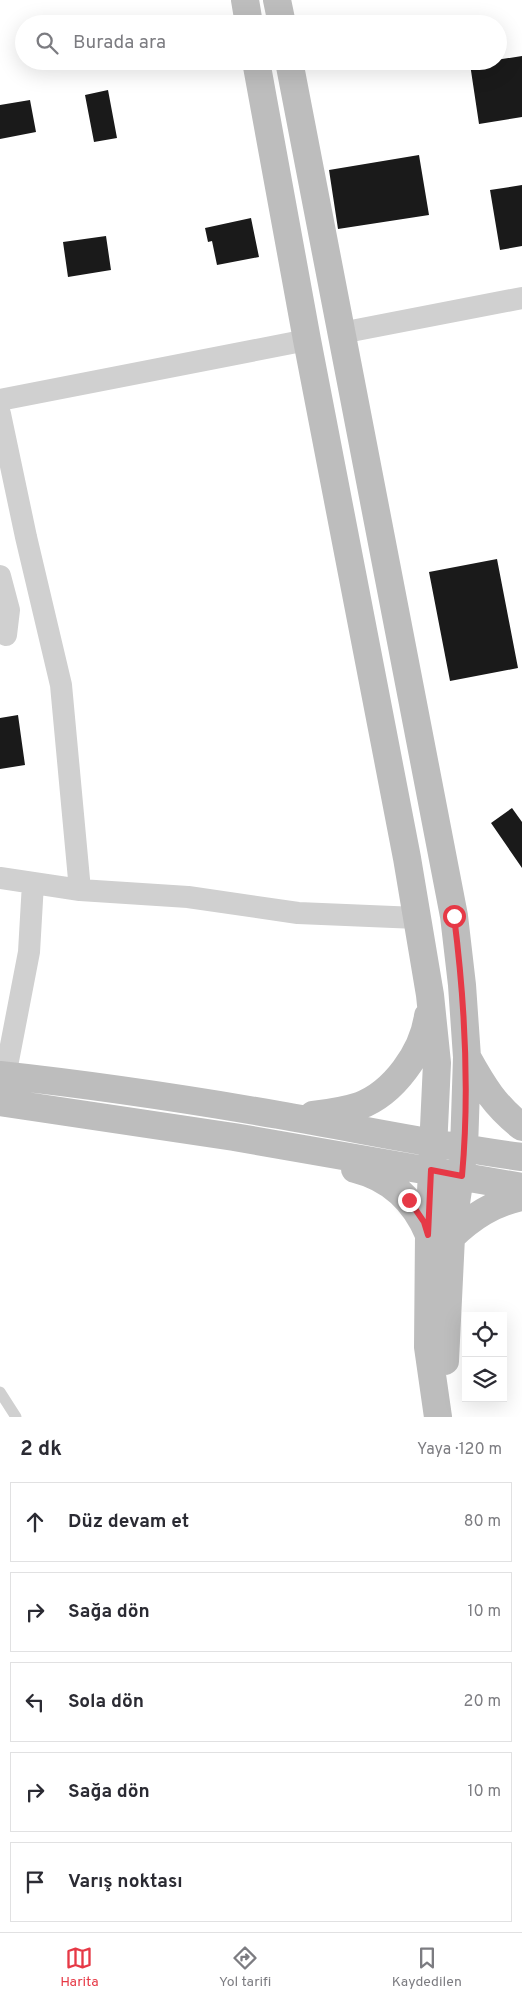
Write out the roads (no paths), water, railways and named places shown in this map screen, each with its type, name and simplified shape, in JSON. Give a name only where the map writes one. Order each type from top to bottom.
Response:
[{"type":"street","points":[[245,0],[248,15]]},
{"type":"street","points":[[277,0],[280,15]]},
{"type":"street","points":[[258,70],[430,995],[437,1063],[434,1144],[431,1170],[440,1236],[446,1351],[438,1416]]},
{"type":"street","points":[[291,70],[454,916],[462,985],[467,1057],[463,1162],[440,1236]]},
{"type":"street","points":[[341,333],[522,298]]},
{"type":"street","points":[[0,400],[307,340]]},
{"type":"street","points":[[0,414],[61,685],[80,890]]},
{"type":"street","points":[[0,576],[9,610],[6,635]]},
{"type":"street","points":[[0,878],[80,890],[188,897],[298,913],[417,918]]},
{"type":"street","points":[[33,883],[29,952],[3,1075],[0,1102],[234,1137],[431,1170],[463,1162],[522,1157]]},
{"type":"street","points":[[281,1115],[310,1116],[336,1112],[361,1105],[384,1091],[404,1071],[418,1048],[427,1022],[430,995]]},
{"type":"street","points":[[467,1057],[490,1096],[503,1112],[522,1127]]},
{"type":"street","points":[[3,1075],[89,1085],[281,1115],[434,1144],[463,1162],[522,1187]]},
{"type":"street","points":[[234,1137],[247,1146],[352,1168],[377,1176],[409,1200],[424,1222],[440,1236]]},
{"type":"street","points":[[440,1236],[488,1208],[522,1197]]},
{"type":"lane","points":[[0,1392],[16,1417]]}]
